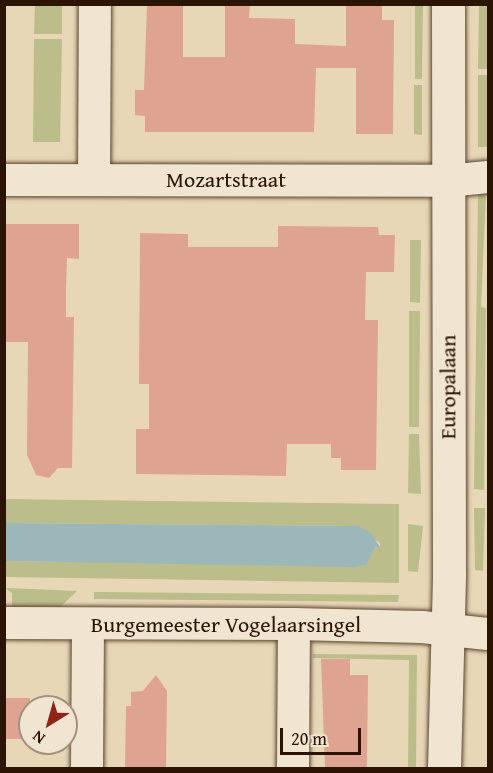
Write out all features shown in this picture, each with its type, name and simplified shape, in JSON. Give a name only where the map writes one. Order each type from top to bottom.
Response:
[{"type":"street","points":[[94,180],[95,4]]},
{"type":"street","name":"Europalaan","points":[[444,768],[448,630],[448,4]]},
{"type":"street","name":"Mozartstraat","points":[[4,180],[447,182],[489,177]]},
{"type":"street","name":"Burgemeester Vogelaarsingel","points":[[4,623],[294,624],[448,630],[489,634]]},
{"type":"street","points":[[87,768],[88,624]]},
{"type":"street","points":[[293,768],[294,624]]},
{"type":"green space","points":[[35,5],[62,5],[62,34],[34,34]]},
{"type":"green space","points":[[415,5],[423,5],[422,79],[415,79]]},
{"type":"green space","points":[[479,5],[488,5],[487,69],[478,69]]},
{"type":"green space","points":[[34,39],[62,39],[60,142],[33,142]]},
{"type":"green space","points":[[478,75],[487,75],[487,147],[478,147]]},
{"type":"green space","points":[[414,85],[422,85],[422,135],[414,134]]},
{"type":"green space","points":[[478,193],[486,193],[481,307],[486,308],[484,490],[474,489]]},
{"type":"green space","points":[[410,240],[421,240],[420,303],[410,302]]},
{"type":"green space","points":[[409,311],[420,311],[419,427],[409,427]]},
{"type":"green space","points":[[409,434],[419,434],[421,494],[408,493]]},
{"type":"green space","points":[[5,499],[399,504],[399,583],[5,577],[5,561],[75,562],[380,547],[380,543],[357,526],[5,523]]},
{"type":"green space","points":[[474,508],[485,508],[483,571],[475,570]]},
{"type":"green space","points":[[408,524],[423,526],[418,572],[408,571]]},
{"type":"green space","points":[[5,588],[77,591],[55,612],[12,613],[12,593]]},
{"type":"green space","points":[[94,592],[399,595],[398,602],[94,599]]},
{"type":"green space","points":[[313,654],[417,655],[416,768],[408,768],[409,660],[313,658]]},
{"type":"water","points":[[5,523],[358,526],[371,533],[380,547],[375,547],[366,565],[352,567],[5,561]]},
{"type":"building","points":[[147,4],[183,4],[183,57],[225,57],[225,4],[250,4],[249,18],[295,19],[295,44],[346,46],[346,4],[382,4],[382,20],[394,20],[393,134],[356,134],[356,68],[316,68],[314,132],[145,132],[145,116],[135,115],[135,90],[144,90]]},
{"type":"building","points":[[4,224],[79,224],[79,259],[67,258],[66,289],[66,317],[74,317],[72,468],[58,468],[49,478],[36,475],[27,455],[28,342],[4,342]]},
{"type":"building","points":[[278,226],[378,227],[379,235],[395,235],[394,272],[366,272],[365,320],[378,320],[376,470],[341,470],[341,458],[331,458],[331,444],[287,444],[286,476],[136,474],[136,429],[149,429],[149,384],[139,384],[140,233],[188,234],[188,247],[278,247]]},
{"type":"building","points":[[321,659],[350,659],[350,675],[368,675],[367,768],[325,768]]},
{"type":"building","points":[[156,675],[167,691],[166,768],[125,768],[126,706],[131,706],[131,692],[143,691]]},
{"type":"building","points":[[4,698],[18,698],[18,739],[4,739]]}]
